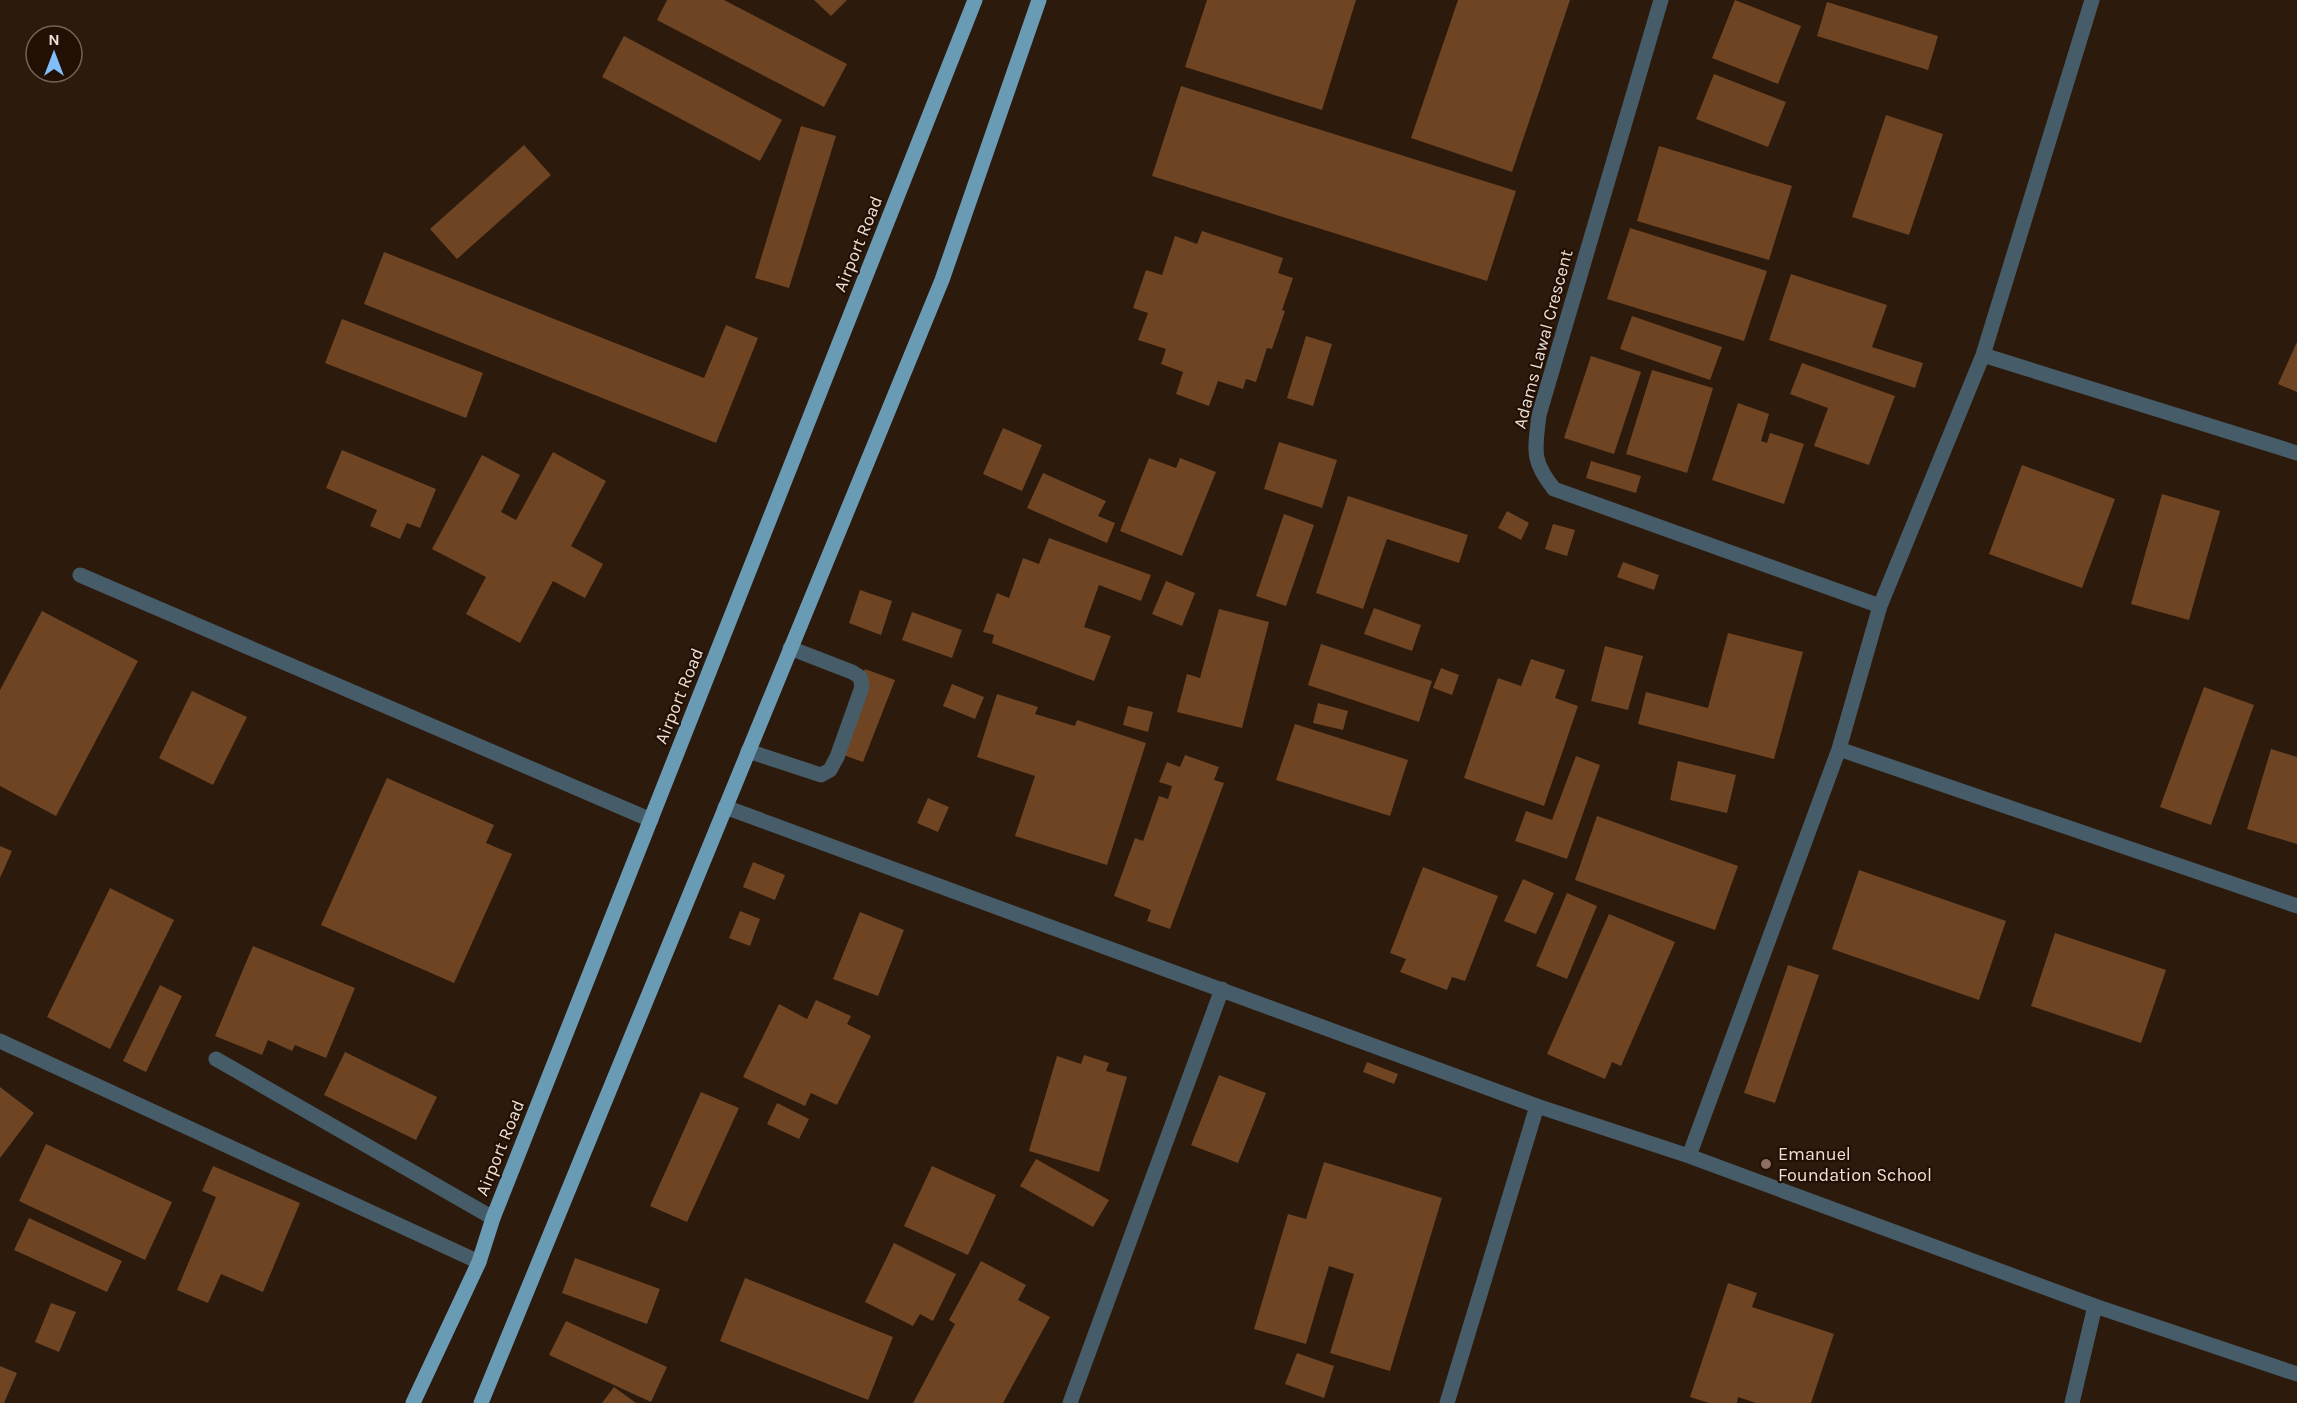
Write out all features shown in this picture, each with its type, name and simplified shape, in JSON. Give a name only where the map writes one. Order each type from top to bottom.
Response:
[{"type":"main road","name":"Airport Road","points":[[413,1403],[479,1262],[493,1218],[975,0]]},
{"type":"main road","points":[[481,1403],[942,280],[1039,0]]},
{"type":"street","name":"Adams Lawal Crescent","points":[[1661,0],[1539,415],[1534,452],[1540,472],[1554,489],[1880,606]]},
{"type":"street","points":[[1689,1156],[1839,749],[1880,606],[1983,356],[2092,0]]},
{"type":"street","points":[[1983,356],[2297,453]]},
{"type":"street","points":[[80,575],[651,820]]},
{"type":"street","points":[[748,751],[821,775],[830,770],[837,758],[862,687],[860,677],[790,648]]},
{"type":"street","points":[[1839,749],[2297,906]]},
{"type":"street","points":[[725,807],[1537,1106],[1689,1156],[2095,1306],[2297,1374]]},
{"type":"street","points":[[1070,1403],[1222,989]]},
{"type":"street","points":[[0,1041],[479,1262]]},
{"type":"street","points":[[216,1059],[493,1218]]},
{"type":"street","points":[[1447,1403],[1537,1106]]},
{"type":"street","points":[[2072,1403],[2095,1306]]},
{"type":"building","points":[[667,0],[724,0],[847,64],[824,107],[657,20]]},
{"type":"building","points":[[814,0],[847,0],[831,16]]},
{"type":"building","points":[[1207,0],[1356,0],[1322,110],[1185,67]]},
{"type":"building","points":[[1458,0],[1570,0],[1512,172],[1411,138]]},
{"type":"building","points":[[1735,0],[1801,26],[1778,84],[1712,58]]},
{"type":"building","points":[[1827,2],[1938,36],[1928,70],[1817,36]]},
{"type":"building","points":[[624,36],[782,120],[760,161],[602,77]]},
{"type":"building","points":[[1714,74],[1786,102],[1768,147],[1696,119]]},
{"type":"building","points":[[1181,86],[1516,191],[1487,281],[1152,176]]},
{"type":"building","points":[[1886,115],[1943,134],[1909,235],[1852,217]]},
{"type":"building","points":[[801,126],[836,136],[789,288],[755,278]]},
{"type":"building","points":[[524,145],[551,175],[457,259],[430,229]]},
{"type":"building","points":[[1659,146],[1792,186],[1769,260],[1637,221]]},
{"type":"building","points":[[1630,228],[1767,271],[1744,341],[1607,299]]},
{"type":"building","points":[[1202,231],[1283,258],[1278,273],[1293,278],[1272,349],[1267,348],[1256,382],[1246,379],[1243,389],[1218,381],[1209,406],[1176,394],[1183,372],[1161,364],[1166,349],[1138,340],[1148,313],[1133,308],[1146,270],[1162,275],[1175,236],[1197,244]]},
{"type":"building","points":[[384,252],[704,378],[726,325],[758,338],[716,443],[364,304]]},
{"type":"building","points":[[1791,274],[1887,305],[1872,347],[1923,363],[1915,388],[1769,340]]},
{"type":"building","points":[[1632,316],[1722,347],[1710,380],[1620,349]]},
{"type":"building","points":[[342,319],[483,373],[466,418],[325,363]]},
{"type":"building","points":[[1306,336],[1332,344],[1313,406],[1287,398]]},
{"type":"building","points":[[2297,342],[2297,392],[2278,384]]},
{"type":"building","points":[[1591,356],[1641,372],[1614,454],[1564,438]]},
{"type":"building","points":[[1802,363],[1895,396],[1869,465],[1814,446],[1828,408],[1790,394]]},
{"type":"building","points":[[1652,370],[1713,388],[1687,473],[1626,454]]},
{"type":"building","points":[[1738,403],[1769,414],[1761,441],[1767,443],[1770,433],[1804,444],[1784,504],[1712,480]]},
{"type":"building","points":[[1003,428],[1042,445],[1022,491],[983,474]]},
{"type":"building","points":[[1279,442],[1337,460],[1322,508],[1264,489]]},
{"type":"building","points":[[342,450],[436,489],[420,528],[407,523],[400,539],[370,526],[377,510],[326,488]]},
{"type":"building","points":[[553,452],[606,481],[571,546],[603,564],[585,598],[553,581],[520,643],[466,614],[486,577],[432,549],[482,455],[520,475],[501,512],[516,520]]},
{"type":"building","points":[[1149,458],[1176,468],[1180,458],[1216,472],[1182,556],[1120,531]]},
{"type":"building","points":[[1591,461],[1641,476],[1636,493],[1586,478]]},
{"type":"building","points":[[2022,465],[2115,499],[2082,588],[1989,554]]},
{"type":"building","points":[[1043,473],[1106,501],[1098,516],[1115,523],[1107,543],[1027,508]]},
{"type":"building","points":[[2162,494],[2220,511],[2189,620],[2131,604]]},
{"type":"building","points":[[1348,496],[1468,535],[1459,563],[1387,539],[1363,609],[1316,593]]},
{"type":"building","points":[[1507,511],[1529,523],[1521,540],[1498,528]]},
{"type":"building","points":[[1284,514],[1314,525],[1286,606],[1256,596]]},
{"type":"building","points":[[1553,524],[1575,530],[1567,556],[1545,549]]},
{"type":"building","points":[[1049,538],[1151,575],[1141,601],[1099,585],[1084,627],[1111,636],[1094,681],[992,643],[994,635],[983,632],[997,593],[1009,598],[1023,558],[1039,564]]},
{"type":"building","points":[[1623,562],[1659,575],[1654,590],[1617,577]]},
{"type":"building","points":[[1166,581],[1195,593],[1182,626],[1152,614]]},
{"type":"building","points":[[860,590],[892,601],[881,635],[849,623]]},
{"type":"building","points":[[1374,608],[1421,625],[1412,651],[1364,634]]},
{"type":"building","points":[[1219,609],[1269,622],[1242,728],[1177,712],[1187,674],[1200,678]]},
{"type":"building","points":[[42,611],[138,661],[56,816],[0,786],[0,690]]},
{"type":"building","points":[[912,612],[962,630],[952,658],[902,640]]},
{"type":"building","points":[[1728,633],[1803,652],[1774,759],[1638,724],[1646,692],[1708,708]]},
{"type":"building","points":[[1321,644],[1432,681],[1419,722],[1308,685]]},
{"type":"building","points":[[1605,646],[1643,656],[1628,710],[1591,701]]},
{"type":"building","points":[[1531,659],[1565,670],[1555,698],[1578,706],[1544,806],[1464,778],[1498,678],[1521,686]]},
{"type":"building","points":[[1441,668],[1459,675],[1452,695],[1433,688]]},
{"type":"building","points":[[865,669],[895,680],[863,762],[832,751]]},
{"type":"building","points":[[952,684],[984,697],[975,719],[943,706]]},
{"type":"building","points":[[2204,687],[2254,705],[2211,825],[2160,807]]},
{"type":"building","points":[[192,691],[247,717],[213,785],[159,758]]},
{"type":"building","points":[[997,694],[1038,707],[1035,714],[1075,726],[1077,720],[1146,743],[1107,865],[1015,836],[1035,776],[977,757]]},
{"type":"building","points":[[1318,703],[1348,711],[1343,730],[1313,723]]},
{"type":"building","points":[[1128,706],[1153,712],[1148,732],[1123,725]]},
{"type":"building","points":[[1295,724],[1408,760],[1390,816],[1276,780]]},
{"type":"building","points":[[2271,749],[2297,757],[2297,844],[2247,829]]},
{"type":"building","points":[[1185,755],[1219,767],[1214,780],[1224,783],[1170,929],[1147,921],[1151,910],[1114,896],[1135,838],[1143,841],[1159,796],[1168,799],[1172,786],[1159,782],[1167,762],[1180,767]]},
{"type":"building","points":[[1576,756],[1600,765],[1567,859],[1515,841],[1526,811],[1552,820]]},
{"type":"building","points":[[1678,761],[1736,775],[1727,813],[1670,800]]},
{"type":"building","points":[[387,778],[494,825],[486,843],[512,854],[454,983],[321,925]]},
{"type":"building","points":[[928,798],[949,807],[938,832],[917,823]]},
{"type":"building","points":[[1597,816],[1738,866],[1715,930],[1575,880]]},
{"type":"building","points":[[0,846],[12,851],[0,878]]},
{"type":"building","points":[[753,862],[785,875],[775,900],[743,887]]},
{"type":"building","points":[[1423,867],[1498,896],[1465,981],[1452,977],[1447,990],[1400,972],[1406,959],[1390,953]]},
{"type":"building","points":[[1859,870],[2006,921],[1979,1000],[1832,949]]},
{"type":"building","points":[[1523,879],[1554,893],[1536,934],[1504,921]]},
{"type":"building","points":[[110,888],[174,920],[110,1049],[47,1017]]},
{"type":"building","points":[[1567,893],[1597,906],[1567,979],[1536,966]]},
{"type":"building","points":[[740,911],[760,919],[750,946],[729,938]]},
{"type":"building","points":[[860,912],[904,930],[878,996],[833,979]]},
{"type":"building","points":[[1609,914],[1675,942],[1621,1066],[1612,1062],[1605,1079],[1547,1054]]},
{"type":"building","points":[[2055,933],[2166,970],[2141,1043],[2031,1006]]},
{"type":"building","points":[[253,946],[355,988],[326,1058],[295,1045],[292,1051],[268,1040],[262,1055],[215,1036]]},
{"type":"building","points":[[1788,965],[1819,975],[1775,1103],[1744,1093]]},
{"type":"building","points":[[160,985],[182,996],[146,1072],[123,1061]]},
{"type":"building","points":[[816,1000],[851,1016],[847,1024],[871,1036],[837,1105],[811,1093],[805,1106],[743,1077],[779,1004],[807,1019]]},
{"type":"building","points":[[345,1052],[437,1097],[416,1140],[324,1095]]},
{"type":"building","points":[[1084,1055],[1109,1063],[1106,1071],[1127,1077],[1099,1172],[1029,1151],[1057,1056],[1081,1064]]},
{"type":"building","points":[[1367,1062],[1398,1074],[1394,1084],[1363,1072]]},
{"type":"building","points":[[1219,1075],[1266,1093],[1238,1163],[1191,1145]]},
{"type":"building","points":[[0,1087],[34,1113],[0,1158]]},
{"type":"building","points":[[701,1092],[739,1108],[687,1222],[650,1206]]},
{"type":"building","points":[[777,1103],[809,1119],[799,1139],[767,1124]]},
{"type":"building","points":[[46,1144],[172,1202],[145,1260],[19,1201]]},
{"type":"building","points":[[1036,1159],[1109,1200],[1093,1227],[1020,1186]]},
{"type":"building","points":[[1324,1162],[1442,1198],[1390,1371],[1330,1353],[1354,1274],[1329,1266],[1306,1344],[1254,1329],[1288,1214],[1306,1219]]},
{"type":"building","points":[[213,1166],[300,1203],[263,1292],[221,1274],[208,1303],[177,1290],[216,1197],[202,1191]]},
{"type":"building","points":[[932,1166],[996,1195],[968,1255],[904,1226]]},
{"type":"building","points":[[29,1218],[122,1261],[107,1292],[14,1250]]},
{"type":"building","points":[[894,1243],[956,1274],[933,1321],[920,1314],[913,1326],[865,1302]]},
{"type":"building","points":[[575,1258],[660,1289],[647,1324],[562,1293]]},
{"type":"building","points":[[981,1261],[1026,1285],[1018,1300],[1050,1317],[1003,1403],[913,1403],[955,1324],[949,1320]]},
{"type":"building","points":[[745,1278],[893,1337],[868,1400],[720,1341]]},
{"type":"building","points":[[1728,1283],[1757,1293],[1752,1307],[1834,1334],[1811,1403],[1756,1403],[1738,1397],[1737,1403],[1709,1403],[1690,1397]]},
{"type":"building","points":[[51,1303],[76,1312],[59,1352],[35,1342]]},
{"type":"building","points":[[566,1321],[667,1367],[651,1402],[549,1355]]},
{"type":"building","points":[[1297,1353],[1334,1366],[1324,1398],[1285,1384]]},
{"type":"building","points":[[0,1366],[17,1373],[4,1403],[0,1403]]},
{"type":"building","points":[[614,1387],[636,1403],[602,1403]]},
{"type":"place","name":"Emanuel Foundation School","points":[[1766,1164]]}]
